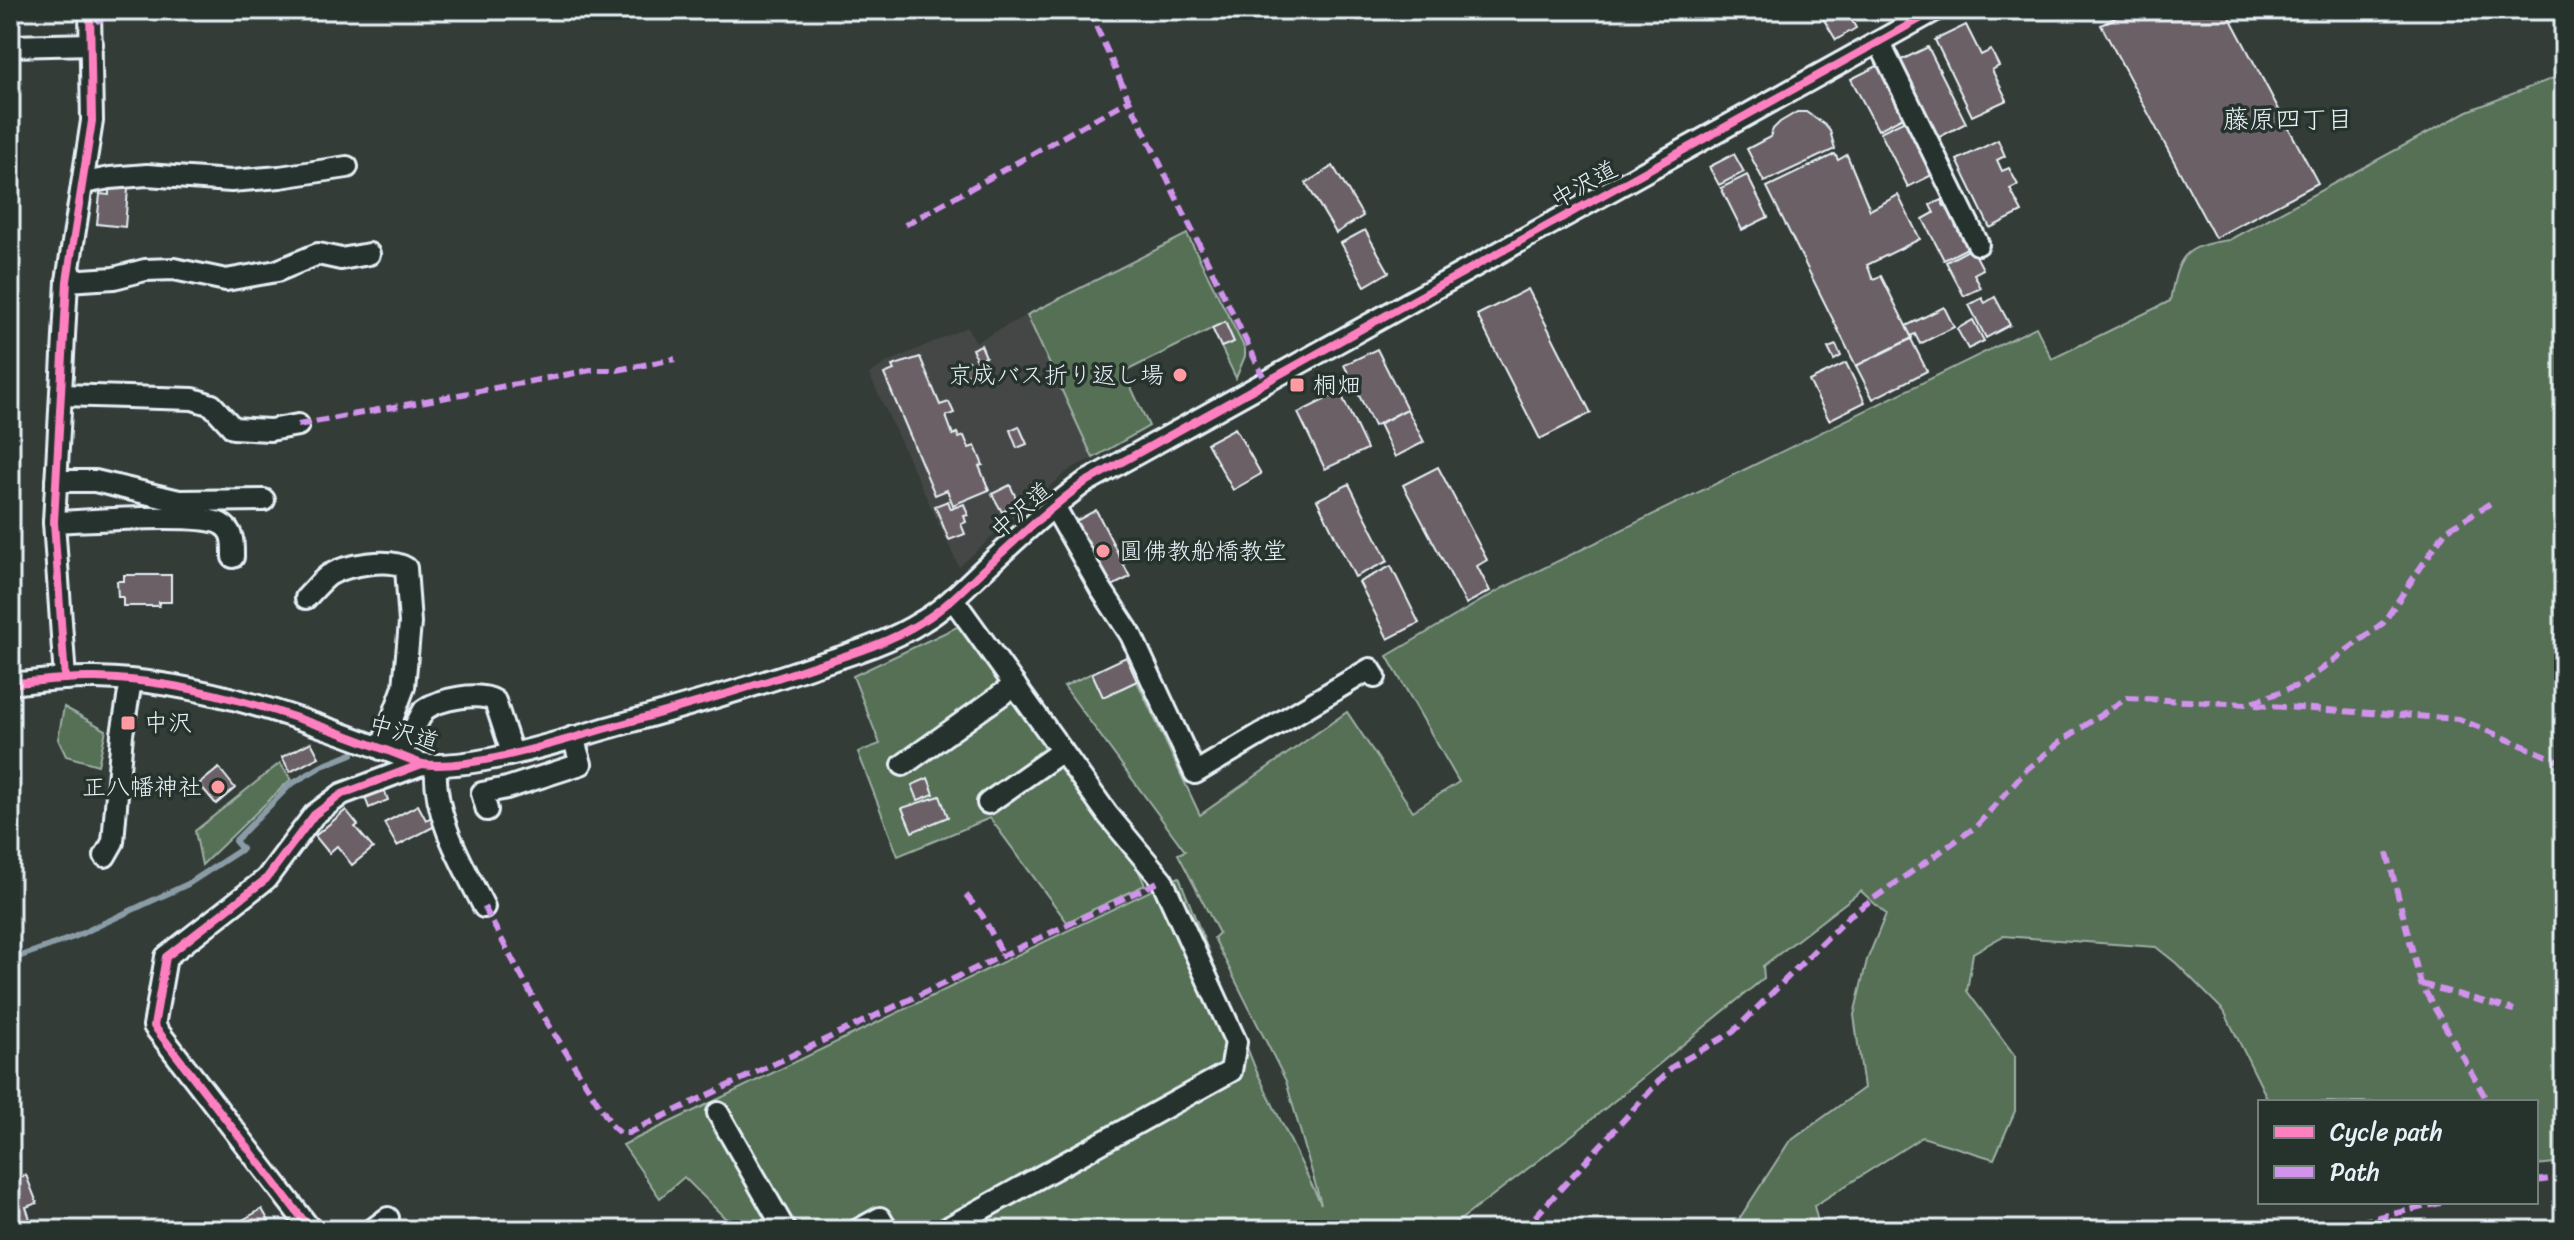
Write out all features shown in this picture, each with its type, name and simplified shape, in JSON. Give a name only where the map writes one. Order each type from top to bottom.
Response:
[{"type":"street","points":[[65,679],[54,522],[67,281],[92,121],[90,10]]},
{"type":"street","name":"中沢道","points":[[10,684],[97,678],[191,688],[252,705],[429,765],[512,753],[744,689],[835,659],[923,622],[1084,483],[1936,10]]},
{"type":"street","points":[[1879,42],[1978,244]]},
{"type":"street","points":[[10,46],[92,44]]},
{"type":"street","points":[[84,183],[147,175],[231,181],[347,167]]},
{"type":"street","points":[[67,281],[174,269],[226,280],[277,271],[318,254],[341,259],[369,254]]},
{"type":"street","points":[[61,395],[193,399],[212,405],[233,428],[270,430],[298,425]]},
{"type":"street","points":[[56,481],[95,481],[179,501],[264,500]]},
{"type":"street","points":[[1054,506],[1131,635],[1195,773],[1370,669],[1375,677]]},
{"type":"street","points":[[54,522],[131,519],[216,522],[229,530],[233,540],[233,557]]},
{"type":"street","points":[[306,598],[329,575],[346,569],[385,562],[398,563],[406,568],[410,623],[404,687],[390,752]]},
{"type":"street","points":[[944,1230],[1231,1071],[1236,1042],[1162,880],[1108,815],[953,599]]},
{"type":"street","points":[[105,856],[113,842],[122,734],[131,681]]},
{"type":"street","points":[[903,765],[1015,685]]},
{"type":"street","points":[[390,752],[430,705],[474,695],[495,701],[512,753]]},
{"type":"street","points":[[487,810],[482,793],[581,764],[573,737]]},
{"type":"street","points":[[988,803],[1062,751]]},
{"type":"street","points":[[311,1230],[154,1026],[166,957],[266,879],[314,815],[342,794],[429,765],[452,843],[484,907]]},
{"type":"street","points":[[718,1113],[785,1230]]},
{"type":"street","points":[[858,1230],[880,1218],[887,1230]]},
{"type":"shaded area","points":[[1027,315],[1093,458],[1072,468],[959,567],[869,374],[886,363],[967,327],[976,342]]},
{"type":"green space","points":[[2564,74],[2564,1162],[2538,1165],[2538,1100],[2268,1100],[2224,1011],[2156,947],[2003,936],[1973,953],[1967,991],[2015,1056],[2015,1111],[1994,1159],[1922,1137],[1814,1206],[1820,1230],[1732,1230],[1789,1142],[1864,1088],[1854,1015],[1867,960],[1886,914],[1861,891],[1763,966],[1764,978],[1580,1129],[1447,1230],[737,1230],[684,1177],[660,1198],[623,1145],[1179,877],[1256,1070],[1321,1204],[1286,1081],[1214,938],[1219,933],[1178,854],[1185,851],[1064,686],[1092,673],[1104,697],[1137,681],[1200,815],[1347,712],[1413,811],[1459,782],[1387,656],[1503,588],[2036,327],[2052,359],[2170,301],[2180,264],[2192,250],[2229,240],[2468,111]]},
{"type":"green space","points":[[1187,234],[1245,349],[1236,378],[1221,347],[1233,342],[1225,322],[1124,372],[1149,426],[1093,458],[1027,315]]},
{"type":"green space","points":[[961,625],[1137,867],[1145,885],[1067,922],[990,818],[898,856],[858,752],[880,744],[853,676]]},
{"type":"green space","points":[[64,707],[106,730],[98,765],[66,756],[58,739]]},
{"type":"green space","points":[[280,763],[291,779],[202,865],[195,831]]},
{"type":"building","points":[[1818,10],[1846,10],[1856,28],[1836,40]]},
{"type":"building","points":[[2130,10],[2226,10],[2318,183],[2215,238],[2101,25]]},
{"type":"building","points":[[1966,25],[1981,55],[1991,50],[1999,66],[1992,70],[2007,100],[1972,116],[1935,40]]},
{"type":"building","points":[[1928,47],[1966,123],[1936,139],[1897,62]]},
{"type":"building","points":[[1879,65],[1905,116],[1878,130],[1851,79]]},
{"type":"building","points":[[1797,112],[1806,112],[1825,125],[1835,149],[1764,182],[1747,149],[1770,137],[1780,122]]},
{"type":"building","points":[[1907,119],[1934,174],[1908,187],[1880,132]]},
{"type":"building","points":[[1998,140],[2005,156],[1997,160],[2002,171],[2009,168],[2018,185],[2010,189],[2022,212],[1990,228],[1957,160]]},
{"type":"building","points":[[1734,154],[1744,172],[1719,185],[1709,167]]},
{"type":"building","points":[[1835,154],[1838,160],[1847,155],[1870,210],[1898,195],[1920,239],[1867,265],[1873,279],[1881,276],[1912,338],[1856,366],[1767,187]]},
{"type":"building","points":[[1333,166],[1363,216],[1336,233],[1306,183]]},
{"type":"building","points":[[1747,175],[1768,217],[1742,230],[1721,188]]},
{"type":"building","points":[[109,187],[128,189],[125,227],[97,224],[100,194],[109,195]]},
{"type":"building","points":[[1941,200],[1944,206],[1949,203],[1971,246],[1944,260],[1923,219],[1934,213],[1930,205]]},
{"type":"building","points":[[1365,230],[1389,272],[1365,286],[1341,243]]},
{"type":"building","points":[[1972,248],[1983,269],[1974,274],[1981,288],[1964,296],[1946,262]]},
{"type":"building","points":[[1528,289],[1591,413],[1540,439],[1477,315]]},
{"type":"building","points":[[1995,297],[2010,325],[1986,338],[1969,305],[1982,298],[1985,303]]},
{"type":"building","points":[[1944,307],[1954,327],[1920,344],[1906,326]]},
{"type":"building","points":[[1973,320],[1984,341],[1968,349],[1957,329]]},
{"type":"building","points":[[1225,322],[1234,342],[1221,347],[1212,328]]},
{"type":"building","points":[[1911,339],[1927,371],[1873,399],[1856,366]]},
{"type":"building","points":[[981,345],[986,357],[977,361],[972,349]]},
{"type":"building","points":[[1836,345],[1841,356],[1834,360],[1828,348]]},
{"type":"building","points":[[1377,349],[1407,409],[1374,426],[1344,365]]},
{"type":"building","points":[[920,357],[940,405],[949,402],[954,413],[946,416],[953,435],[957,433],[959,438],[964,436],[969,448],[975,446],[989,490],[953,505],[947,490],[935,495],[884,374],[894,370],[892,366]]},
{"type":"building","points":[[969,361],[974,372],[962,377],[958,366]]},
{"type":"building","points":[[1846,363],[1865,402],[1829,420],[1809,381]]},
{"type":"building","points":[[1340,392],[1367,449],[1325,469],[1298,413]]},
{"type":"building","points":[[1407,409],[1424,442],[1395,457],[1379,424]]},
{"type":"building","points":[[1019,426],[1027,444],[1017,448],[1010,430]]},
{"type":"building","points":[[1235,428],[1261,474],[1233,490],[1207,443]]},
{"type":"building","points":[[1438,467],[1487,560],[1477,566],[1490,591],[1466,604],[1403,485]]},
{"type":"building","points":[[1349,484],[1388,561],[1355,577],[1317,500]]},
{"type":"building","points":[[1010,485],[1019,504],[1002,512],[992,494]]},
{"type":"building","points":[[948,501],[951,509],[964,504],[968,515],[964,516],[966,522],[961,524],[965,534],[949,540],[935,506]]},
{"type":"building","points":[[1096,510],[1130,577],[1108,588],[1074,522]]},
{"type":"building","points":[[1391,566],[1419,623],[1388,639],[1359,582]]},
{"type":"building","points":[[124,575],[171,575],[171,602],[159,602],[159,606],[123,606],[123,597],[118,597],[117,581],[124,581]]},
{"type":"building","points":[[1126,657],[1137,681],[1103,697],[1092,673]]},
{"type":"building","points":[[311,742],[319,757],[290,772],[282,757]]},
{"type":"building","points":[[219,768],[235,788],[216,804],[199,784]]},
{"type":"building","points":[[928,778],[934,794],[918,800],[912,785]]},
{"type":"building","points":[[384,789],[388,800],[369,808],[365,797]]},
{"type":"building","points":[[940,796],[948,817],[912,832],[902,808]]},
{"type":"building","points":[[418,805],[426,820],[430,818],[435,826],[397,846],[384,823]]},
{"type":"building","points":[[346,810],[358,825],[355,827],[373,848],[352,865],[337,846],[329,853],[315,836]]},
{"type":"building","points":[[26,1175],[37,1203],[26,1207],[30,1219],[10,1228],[10,1186]]},
{"type":"building","points":[[262,1209],[274,1230],[225,1230]]},
{"type":"waterway","points":[[10,960],[74,937],[188,884],[242,849],[235,841],[290,785],[322,766],[352,754]]},
{"type":"marked path","points":[[91,23],[130,10]]},
{"type":"marked path","points":[[1089,10],[1129,100],[1266,382]]},
{"type":"marked path","points":[[905,225],[1129,100]]},
{"type":"marked path","points":[[298,425],[591,370],[617,370],[675,359]]},
{"type":"marked path","points":[[1523,1230],[1672,1067],[1733,1032],[1850,915],[1977,826],[2027,769],[2064,739],[2127,698],[2247,704],[2302,684],[2383,623],[2446,530],[2491,503]]},
{"type":"marked path","points":[[2255,705],[2459,719],[2564,763]]},
{"type":"marked path","points":[[2387,853],[2421,984],[2487,1100]]},
{"type":"marked path","points":[[484,907],[542,1014],[613,1127],[620,1133],[628,1133],[1162,880]]},
{"type":"marked path","points":[[966,895],[982,915],[1003,955]]},
{"type":"marked path","points":[[2421,984],[2514,1010]]},
{"type":"marked path","points":[[2538,1181],[2564,1177]]},
{"type":"marked path","points":[[2324,1230],[2435,1204]]},
{"type":"cycle path","points":[[65,679],[54,522],[67,281],[92,121],[90,10]]},
{"type":"cycle path","points":[[10,684],[96,678],[179,687],[262,707],[422,764],[443,765],[467,763],[547,745],[715,698],[853,653],[896,636],[939,610],[1032,525],[1084,483],[1936,10]]},
{"type":"cycle path","points":[[311,1230],[154,1026],[166,957],[266,879],[314,815],[342,794],[422,764]]},
{"type":"place","name":"京成バス折り返し場","points":[[1180,375]]},
{"type":"place","name":"桐畑","points":[[1297,385]]},
{"type":"place","name":"圓佛教船橋教堂","points":[[1103,551]]},
{"type":"place","name":"中沢","points":[[128,723]]},
{"type":"place","name":"正八幡神社","points":[[218,787]]},
{"type":"district","name":"藤原四丁目","points":[[2288,119]]}]
